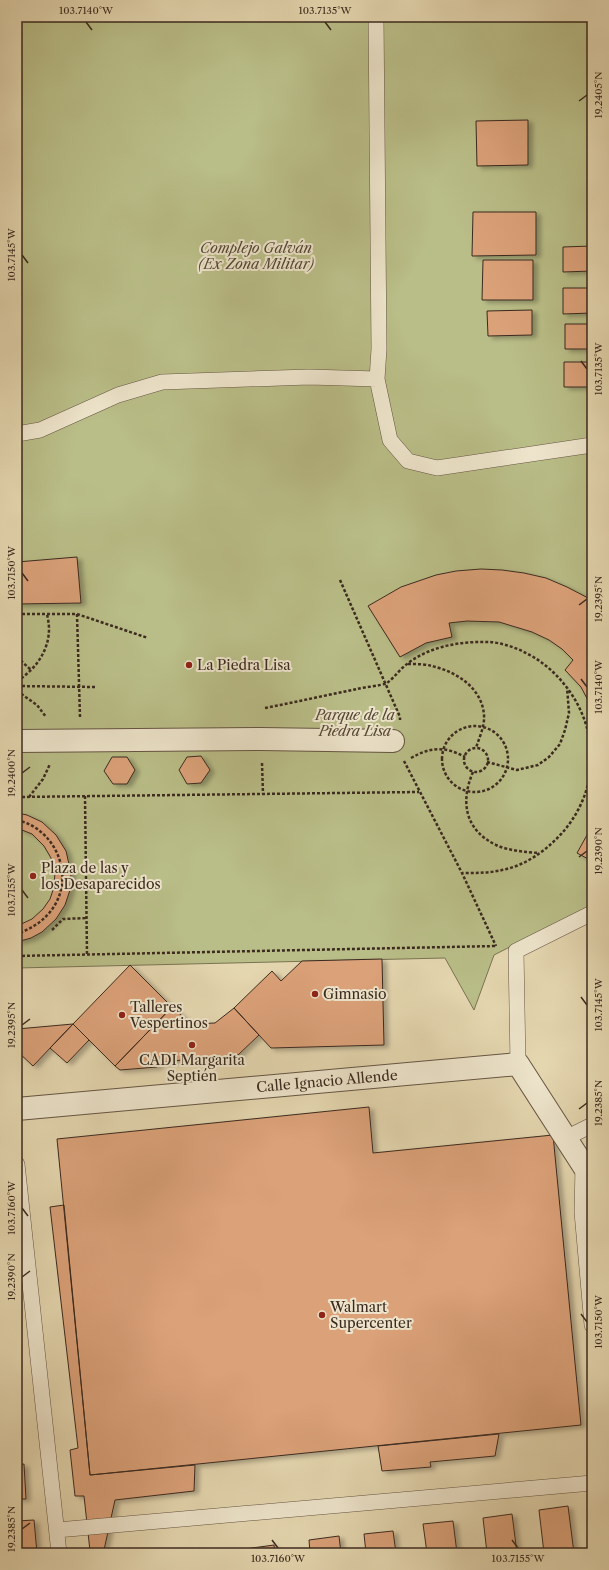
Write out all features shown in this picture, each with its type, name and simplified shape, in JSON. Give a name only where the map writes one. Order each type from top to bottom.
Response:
[{"type":"street","points":[[17,741],[81,742],[261,739],[393,740]]},
{"type":"street","points":[[518,1064],[588,1172]]},
{"type":"street","name":"Calle Ignacio Allende","points":[[17,1109],[518,1064]]},
{"type":"lane","points":[[376,17],[379,349],[377,380],[390,440],[408,461],[437,468],[592,445]]},
{"type":"lane","points":[[17,434],[40,430],[118,395],[162,382],[308,376],[377,380]]},
{"type":"lane","points":[[518,1064],[516,951],[592,913]]},
{"type":"lane","points":[[566,1138],[592,1125]]},
{"type":"lane","points":[[17,1164],[22,1266],[59,1553]]},
{"type":"lane","points":[[588,1172],[582,1212],[592,1325]]},
{"type":"lane","points":[[57,1530],[592,1483]]},
{"type":"path","points":[[340,580],[400,717],[393,740],[462,873],[496,946]]},
{"type":"path","points":[[17,636],[20,623],[18,614],[77,614],[148,638]]},
{"type":"path","points":[[17,681],[31,670],[41,658],[46,647],[49,629],[47,614]]},
{"type":"path","points":[[77,614],[78,686],[81,742]]},
{"type":"path","points":[[265,708],[386,683],[407,664],[432,650],[462,642],[492,642],[517,649],[543,663],[566,685],[581,708],[590,734],[592,759],[590,784],[580,808],[563,833],[541,854],[511,868],[487,873],[462,873]]},
{"type":"path","points":[[17,656],[31,670]]},
{"type":"path","points":[[407,664],[432,666],[453,674],[471,685],[480,698],[484,716],[483,727],[476,748]]},
{"type":"path","points":[[487,762],[518,770],[538,764],[549,757],[560,744],[565,730],[569,713],[566,685]]},
{"type":"path","points":[[17,686],[95,687]]},
{"type":"path","points":[[483,727],[500,738],[508,757],[507,768],[502,778],[494,786],[484,791],[472,792],[461,790],[452,784],[446,774],[442,763],[444,750],[447,742],[453,735],[462,729],[483,727]]},
{"type":"path","points":[[261,739],[263,794]]},
{"type":"path","points":[[404,762],[419,753],[436,748],[452,750],[464,757]]},
{"type":"path","points":[[476,748],[480,749],[486,754],[487,762],[486,766],[480,771],[473,772],[465,764],[464,757],[469,751],[476,748]]},
{"type":"path","points":[[473,772],[466,791],[465,798],[467,813],[473,825],[482,837],[497,846],[541,854]]},
{"type":"path","points":[[17,797],[419,792]]},
{"type":"path","points":[[85,796],[87,955]]},
{"type":"path","points":[[17,820],[36,828],[50,840],[58,854],[62,872],[61,887],[57,901],[50,912],[36,925],[17,934]]},
{"type":"path","points":[[52,930],[63,919],[87,918]]},
{"type":"path","points":[[17,956],[496,946],[504,950],[516,951]]},
{"type":"green space","points":[[17,17],[592,17],[592,905],[494,955],[474,1010],[445,958],[17,968]]},
{"type":"building","points":[[528,120],[528,165],[477,166],[476,121]]},
{"type":"building","points":[[473,212],[536,212],[536,255],[472,256]]},
{"type":"building","points":[[592,246],[592,271],[563,272],[563,247]]},
{"type":"building","points":[[483,260],[533,260],[533,300],[482,300]]},
{"type":"building","points":[[563,288],[592,288],[592,313],[563,314]]},
{"type":"building","points":[[532,310],[532,335],[488,336],[487,311]]},
{"type":"building","points":[[565,324],[592,324],[592,349],[565,349]]},
{"type":"building","points":[[564,362],[592,362],[592,387],[564,387]]},
{"type":"building","points":[[77,557],[81,603],[17,604],[17,562]]},
{"type":"building","points":[[481,569],[524,573],[546,578],[592,600],[592,708],[581,687],[565,670],[573,660],[562,649],[549,640],[532,632],[499,622],[467,621],[449,623],[452,637],[426,643],[400,657],[368,606],[401,587],[436,575],[456,571]]},
{"type":"building","points":[[201,756],[210,770],[201,783],[187,784],[179,770],[187,757]]},
{"type":"building","points":[[112,757],[127,757],[135,770],[127,784],[113,784],[104,771]]},
{"type":"building","points":[[17,813],[27,815],[42,822],[56,835],[66,851],[71,873],[70,890],[65,905],[56,919],[42,932],[31,938],[17,942],[17,926],[32,919],[43,909],[50,899],[54,887],[55,872],[51,858],[44,846],[32,834],[17,828]]},
{"type":"building","points":[[592,826],[592,861],[577,853]]},
{"type":"building","name":"Gimnasio","points":[[382,959],[384,1045],[271,1048],[234,1008],[272,971],[281,981],[302,961]]},
{"type":"building","name":"Talleres Vespertinos","points":[[130,965],[172,1007],[115,1066],[73,1024]]},
{"type":"building","name":"CADI Margarita Septién","points":[[172,1007],[191,1024],[215,1023],[234,1008],[259,1035],[238,1055],[161,1062],[157,1067],[120,1070],[115,1066]]},
{"type":"building","points":[[73,1024],[33,1066],[17,1051],[17,1029]]},
{"type":"building","points":[[73,1024],[89,1040],[67,1063],[50,1048]]},
{"type":"building","name":"Walmart Supercenter","points":[[369,1107],[373,1153],[553,1135],[581,1425],[90,1475],[57,1139]]},
{"type":"building","points":[[64,1205],[90,1475],[195,1465],[194,1491],[115,1500],[104,1550],[109,1550],[109,1553],[74,1553],[90,1551],[84,1496],[75,1496],[70,1450],[78,1448],[50,1207]]},
{"type":"building","points":[[499,1434],[495,1456],[430,1462],[431,1467],[382,1471],[378,1446]]},
{"type":"building","points":[[24,1464],[26,1499],[17,1499],[17,1465]]},
{"type":"building","points":[[568,1506],[574,1553],[544,1553],[539,1510]]},
{"type":"building","points":[[512,1514],[517,1553],[487,1553],[483,1518]]},
{"type":"building","points":[[34,1520],[37,1553],[17,1553],[17,1521]]},
{"type":"building","points":[[453,1521],[457,1553],[427,1553],[423,1524]]},
{"type":"building","points":[[393,1531],[396,1553],[366,1553],[364,1534]]},
{"type":"building","points":[[339,1536],[341,1553],[310,1553],[309,1540]]},
{"type":"building","points":[[274,1545],[275,1553],[245,1553],[245,1549]]},
{"type":"building","points":[[159,1549],[159,1553],[126,1553]]},
{"type":"place","name":"La Piedra Lisa","points":[[189,665]]},
{"type":"place","name":"Plaza de las y los Desaparecidos","points":[[33,876]]},
{"type":"place","name":"Gimnasio","points":[[315,994]]},
{"type":"place","name":"Talleres Vespertinos","points":[[122,1015]]},
{"type":"place","name":"CADI Margarita Septién","points":[[192,1045]]},
{"type":"place","name":"Walmart Supercenter","points":[[322,1315]]},
{"type":"park label","name":"Complejo Galván (Ex Zona Militar)","points":[[256,256]]},
{"type":"park label","name":"Parque de la Piedra Lisa","points":[[355,724]]}]
